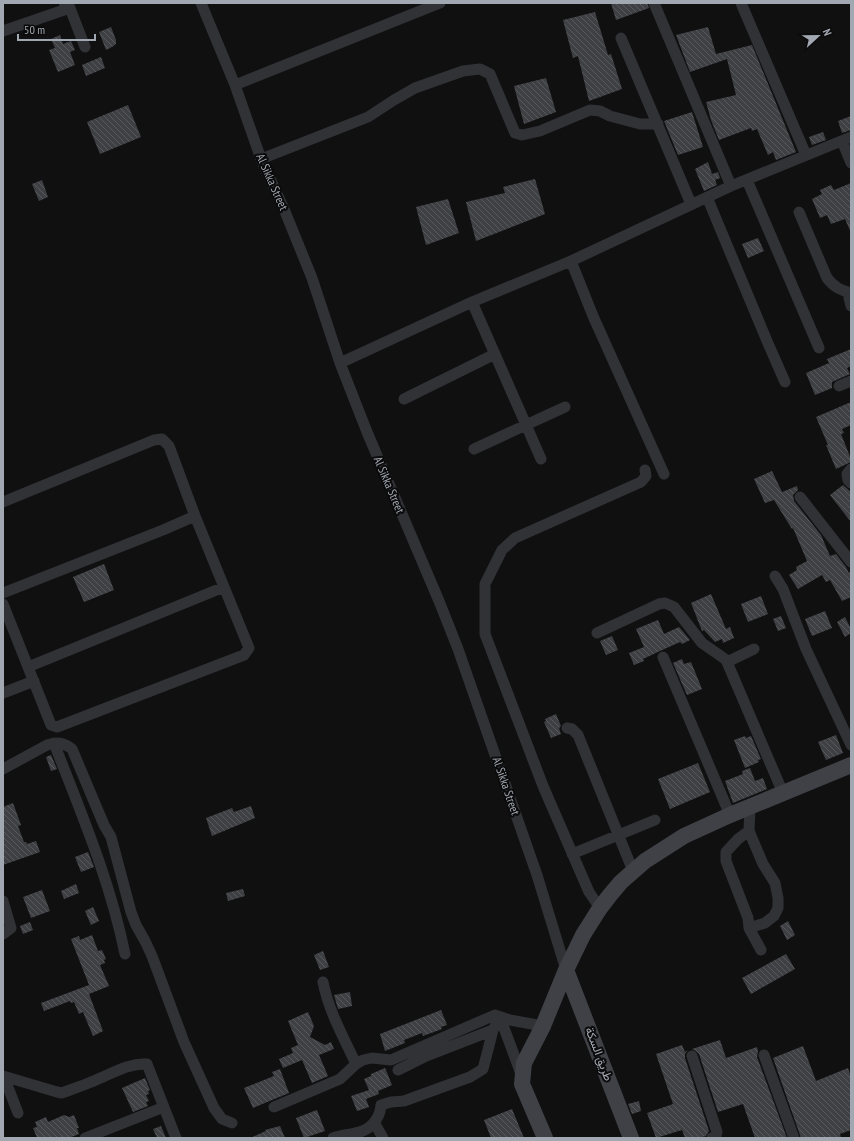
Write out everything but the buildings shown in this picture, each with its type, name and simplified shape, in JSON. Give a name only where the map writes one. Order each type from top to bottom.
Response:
[{"type":"main road","points":[[545,1138],[522,1084],[524,1063],[543,1026],[566,970],[583,934],[600,908],[621,882],[633,871],[684,836],[750,806],[851,765]]},
{"type":"main road","name":"طريق السكة","points":[[566,970],[631,1138]]},
{"type":"street","points":[[3,31],[64,10],[66,3]]},
{"type":"street","points":[[66,3],[85,47]]},
{"type":"street","name":"Al Sikka Street","points":[[201,3],[235,85],[261,159],[284,209],[312,278],[340,362],[370,439],[458,649],[537,875],[566,970]]},
{"type":"street","points":[[235,85],[440,3]]},
{"type":"street","points":[[654,3],[731,186]]},
{"type":"street","points":[[741,3],[806,155]]},
{"type":"street","points":[[621,38],[691,204]]},
{"type":"street","points":[[261,159],[368,116],[415,88],[463,72],[480,69],[490,74],[515,133],[522,135],[540,131],[590,110],[600,111],[610,116],[640,124],[658,124]]},
{"type":"street","points":[[340,362],[472,302],[571,261],[731,186],[846,139],[851,163]]},
{"type":"street","points":[[747,180],[819,348]]},
{"type":"street","points":[[707,197],[766,341],[785,382]]},
{"type":"street","points":[[799,212],[827,278],[839,290],[851,294],[849,298],[851,306]]},
{"type":"street","points":[[571,261],[593,316],[664,474]]},
{"type":"street","points":[[472,302],[541,459]]},
{"type":"street","points":[[404,399],[495,354]]},
{"type":"street","points":[[839,386],[851,381]]},
{"type":"street","points":[[474,449],[566,407]]},
{"type":"street","points":[[3,502],[154,440],[162,439],[169,446],[195,516],[249,648],[244,655],[57,727],[51,725],[3,604]]},
{"type":"street","points":[[851,469],[847,474],[848,480],[851,483]]},
{"type":"street","points":[[600,908],[589,892],[543,786],[485,634],[484,584],[502,550],[512,540],[562,516],[641,482],[646,476],[645,470]]},
{"type":"street","points":[[800,496],[851,562]]},
{"type":"street","points":[[3,593],[195,516]]},
{"type":"street","points":[[775,576],[783,590],[806,649],[851,745]]},
{"type":"street","points":[[28,667],[224,587]]},
{"type":"street","points":[[597,633],[659,604],[664,603],[674,607],[702,643],[727,662],[783,793]]},
{"type":"street","points":[[727,662],[754,650]]},
{"type":"street","points":[[663,657],[730,815]]},
{"type":"street","points":[[3,693],[34,682]]},
{"type":"street","points":[[568,728],[572,729],[578,735],[633,871]]},
{"type":"street","points":[[3,769],[54,743],[66,744],[72,750],[104,825],[111,837],[127,900],[136,926],[152,956],[184,1042],[214,1108],[222,1119],[232,1123]]},
{"type":"street","points":[[54,743],[101,864],[114,904],[125,954]]},
{"type":"street","points":[[749,928],[765,923],[774,916],[778,908],[775,883],[763,864],[749,831],[750,806]]},
{"type":"street","points":[[572,854],[655,820]]},
{"type":"street","points":[[88,830],[104,825]]},
{"type":"street","points":[[749,831],[738,839],[726,852],[726,860],[748,918],[749,928],[761,950]]},
{"type":"street","points":[[114,904],[127,900]]},
{"type":"street","points":[[3,902],[11,928],[3,934]]},
{"type":"street","points":[[323,982],[332,1015],[356,1064]]},
{"type":"street","points":[[274,1107],[340,1079],[356,1064],[363,1060],[372,1058],[391,1060],[495,1015],[543,1026]]},
{"type":"street","points":[[333,1138],[342,1134],[354,1136],[374,1124],[381,1112],[381,1105],[391,1102],[404,1101],[470,1076],[483,1069],[493,1030],[500,1017]]},
{"type":"street","points":[[500,1017],[522,1076]]},
{"type":"street","points":[[398,1070],[426,1056],[493,1030]]},
{"type":"street","points":[[764,1055],[794,1138]]},
{"type":"street","points":[[692,1056],[717,1132],[716,1136],[712,1138]]},
{"type":"street","points":[[4,1076],[62,1093],[126,1068],[138,1064],[147,1064],[176,1138]]},
{"type":"street","points":[[4,1076],[18,1113]]},
{"type":"street","points":[[86,1138],[164,1107]]},
{"type":"street","points":[[374,1124],[382,1138]]}]
